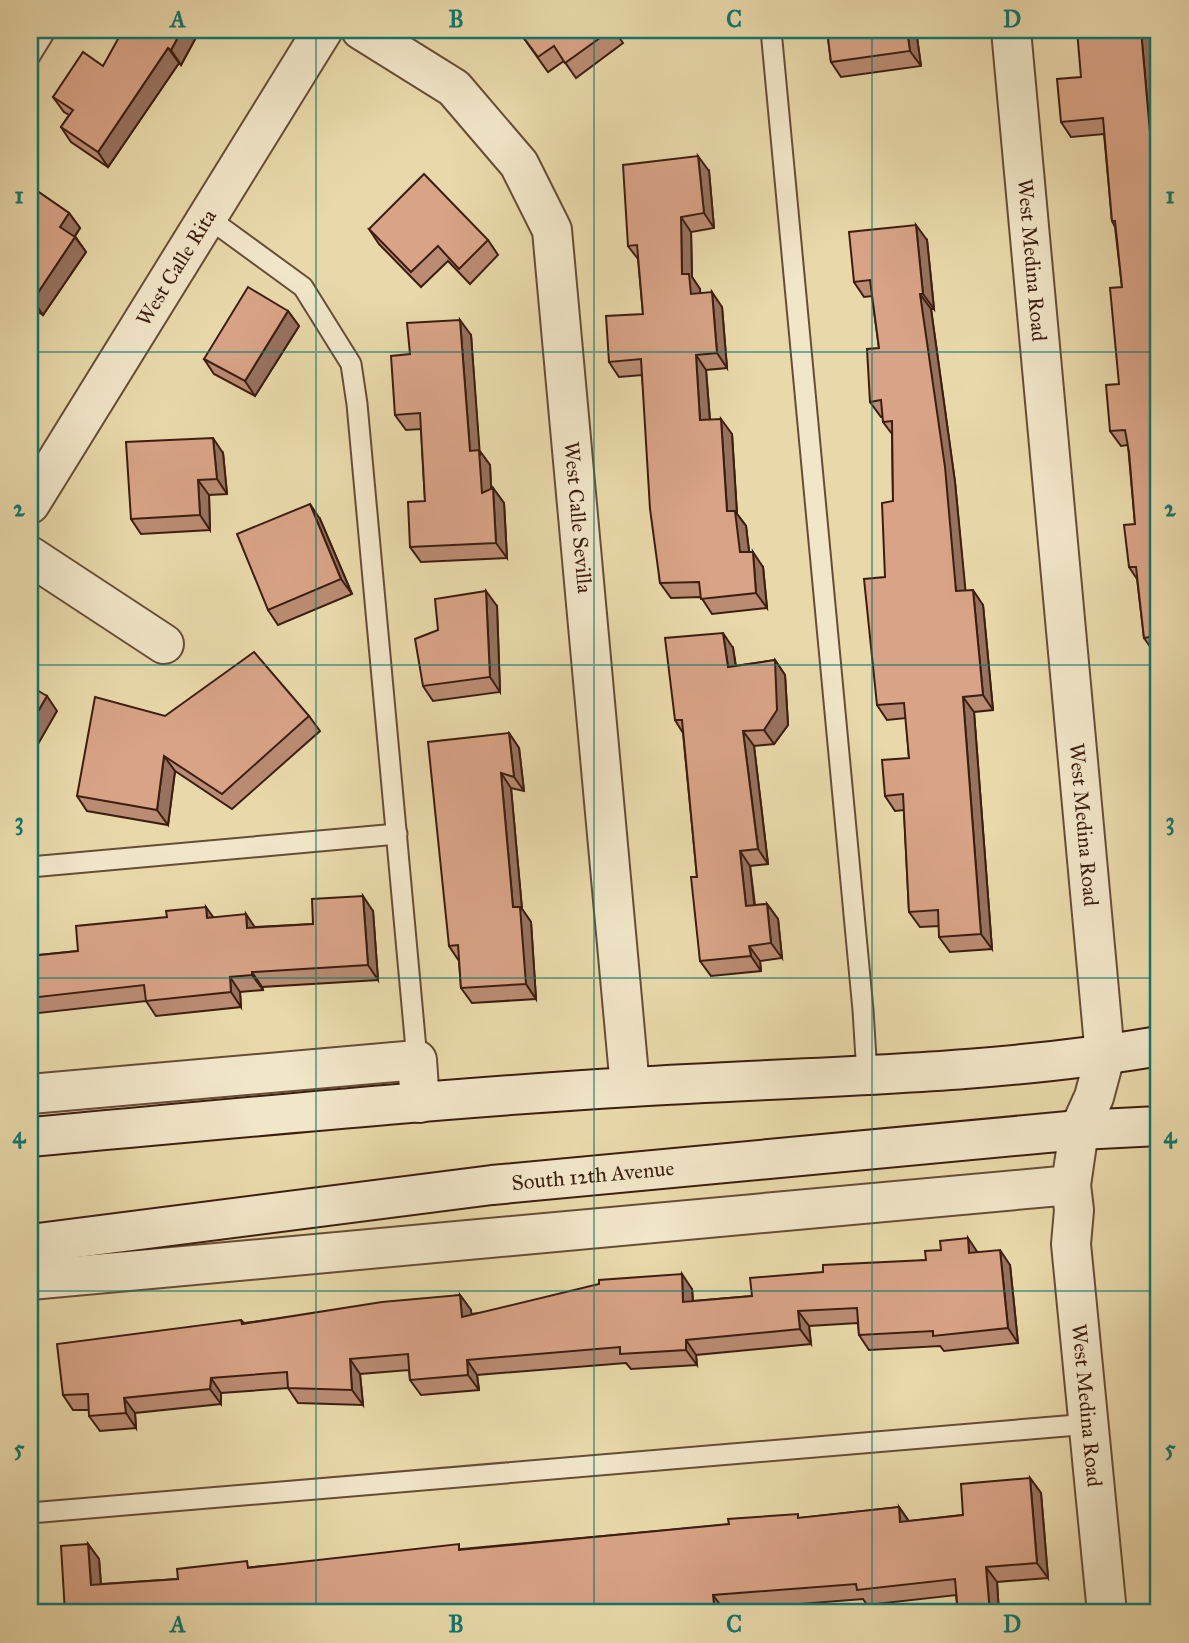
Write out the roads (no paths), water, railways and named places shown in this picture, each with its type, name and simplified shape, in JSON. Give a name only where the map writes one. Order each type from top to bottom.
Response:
[{"type":"street","name":"West Calle Rita","points":[[30,504],[323,30]]},
{"type":"street","name":"West Calle Sevilla","points":[[361,30],[454,88],[519,164],[552,230],[630,1087]]},
{"type":"street","name":"West Medina Road","points":[[1011,30],[1105,1056],[1094,1097],[1079,1130],[1071,1185],[1074,1210],[1071,1244],[1107,1613]]},
{"type":"street","points":[[30,556],[164,644]]},
{"type":"street","points":[[30,1137],[420,1102],[630,1087],[867,1075],[1105,1056],[1159,1046]]},
{"type":"street","points":[[30,1094],[416,1060],[420,1102]]},
{"type":"street","name":"South 12th Avenue","points":[[30,1244],[492,1185],[1079,1130],[1159,1126]]},
{"type":"street","points":[[30,1280],[1071,1185]]},
{"type":"lane","points":[[30,55],[46,30]]},
{"type":"lane","points":[[771,30],[862,996],[867,1075]]},
{"type":"lane","points":[[207,217],[303,288],[351,364],[357,404],[416,1060]]},
{"type":"lane","points":[[30,867],[397,834]]},
{"type":"lane","points":[[30,1513],[1089,1424]]}]
